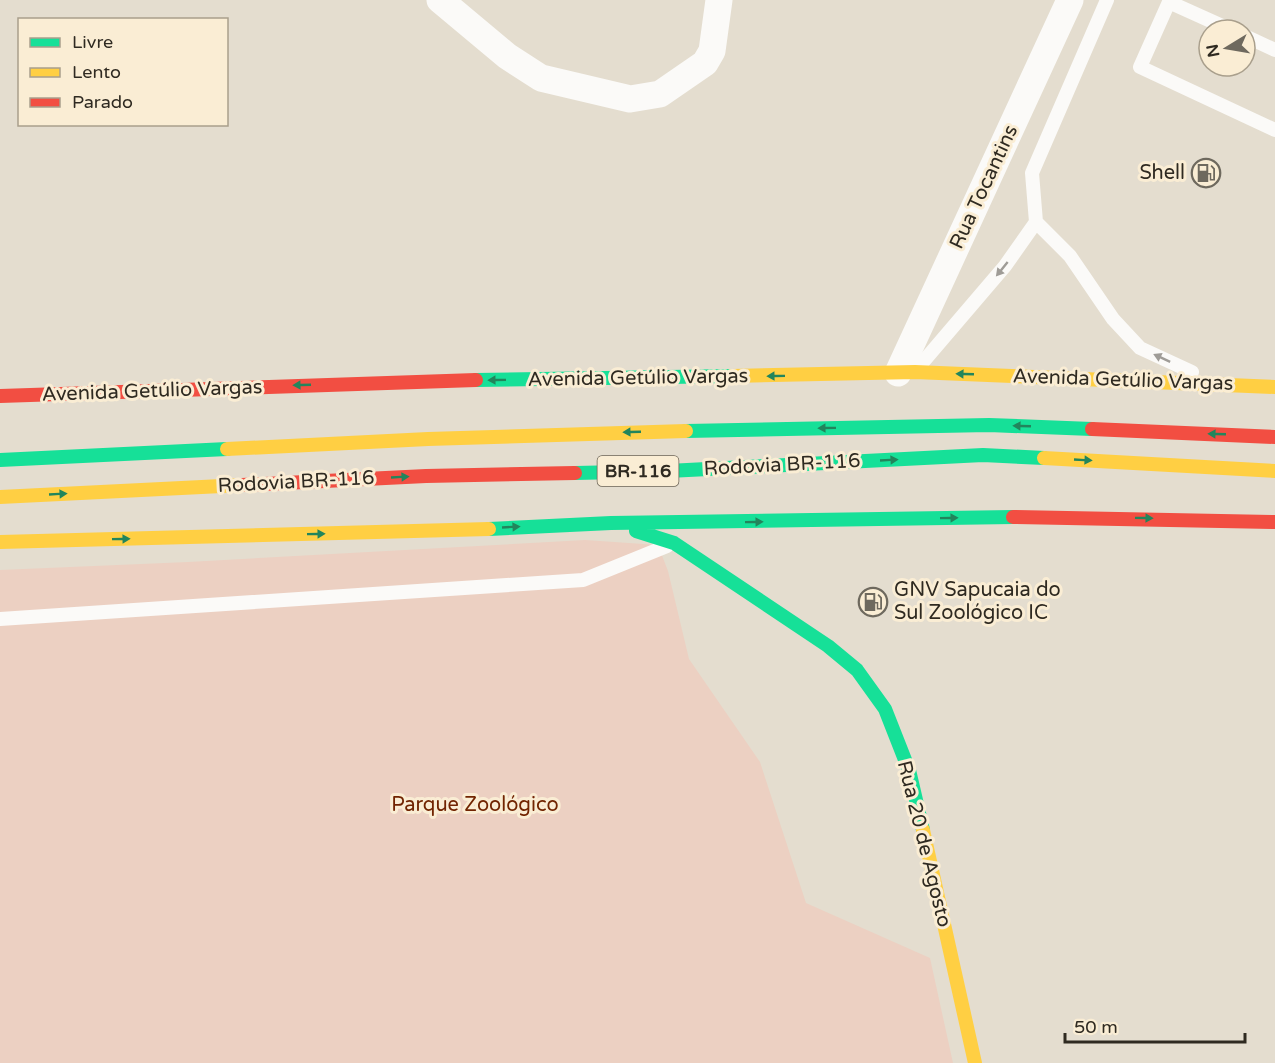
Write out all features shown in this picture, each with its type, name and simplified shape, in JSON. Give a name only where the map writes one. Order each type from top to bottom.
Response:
[{"type":"main road","name":"Avenida Getúlio Vargas","points":[[0,396],[422,381],[906,372],[1275,387]]},
{"type":"main road","name":"Rodovia BR-116","points":[[0,460],[452,438],[989,425],[1275,437]]},
{"type":"main road","name":"Rodovia BR-116","points":[[0,497],[426,476],[668,471],[983,455],[1275,471]]},
{"type":"main road","points":[[0,542],[434,531],[611,523],[1000,517],[1275,522]]},
{"type":"main road","name":"Rua 20 de Agosto","points":[[611,523],[674,543],[828,646],[857,670],[885,709],[909,770],[975,1063]]},
{"type":"main road","points":[[674,543],[685,531],[713,523]]},
{"type":"street","points":[[440,0],[507,56],[540,78],[630,99],[660,94],[705,63],[712,51],[719,0]]},
{"type":"street","name":"Rua Tocantins","points":[[906,372],[1070,0]]},
{"type":"lane","points":[[906,372],[1005,266],[1036,222],[1032,173],[1107,0]]},
{"type":"lane","points":[[1205,18],[1169,1],[1140,68],[1275,130]]},
{"type":"lane","points":[[1257,42],[1275,50]]},
{"type":"lane","points":[[1036,222],[1070,256],[1113,319],[1140,348],[1215,383]]},
{"type":"lane","points":[[0,619],[583,580],[674,543]]},
{"type":"green space","name":"Parque Zoológico","points":[[585,540],[658,545],[668,571],[689,659],[760,762],[806,903],[930,958],[953,1063],[0,1063],[0,570]]},
{"type":"traffic: fast","points":[[476,380],[732,376]]},
{"type":"traffic: fast","points":[[686,431],[989,425],[1092,429]]},
{"type":"traffic: fast","points":[[0,460],[227,449]]},
{"type":"traffic: fast","points":[[575,473],[668,471],[983,455],[1044,458]]},
{"type":"traffic: fast","points":[[489,529],[611,523],[1013,517]]},
{"type":"traffic: fast","points":[[636,531],[674,543],[828,646],[857,670],[885,709],[909,770],[923,830]]},
{"type":"traffic: slow","points":[[732,376],[915,372],[1275,387]]},
{"type":"traffic: slow","points":[[227,449],[428,439],[686,431]]},
{"type":"traffic: slow","points":[[1044,458],[1275,471]]},
{"type":"traffic: slow","points":[[0,497],[242,485]]},
{"type":"traffic: slow","points":[[0,542],[489,529]]},
{"type":"traffic: slow","points":[[923,830],[975,1063]]},
{"type":"traffic: jam","points":[[0,396],[476,380]]},
{"type":"traffic: jam","points":[[1092,429],[1275,437]]},
{"type":"traffic: jam","points":[[242,485],[426,476],[575,473]]},
{"type":"traffic: jam","points":[[1013,517],[1275,522]]},
{"type":"place","name":"Shell","points":[[1206,173]]},
{"type":"place","name":"GNV Sapucaia do Sul Zoológico IC","points":[[873,602]]}]
